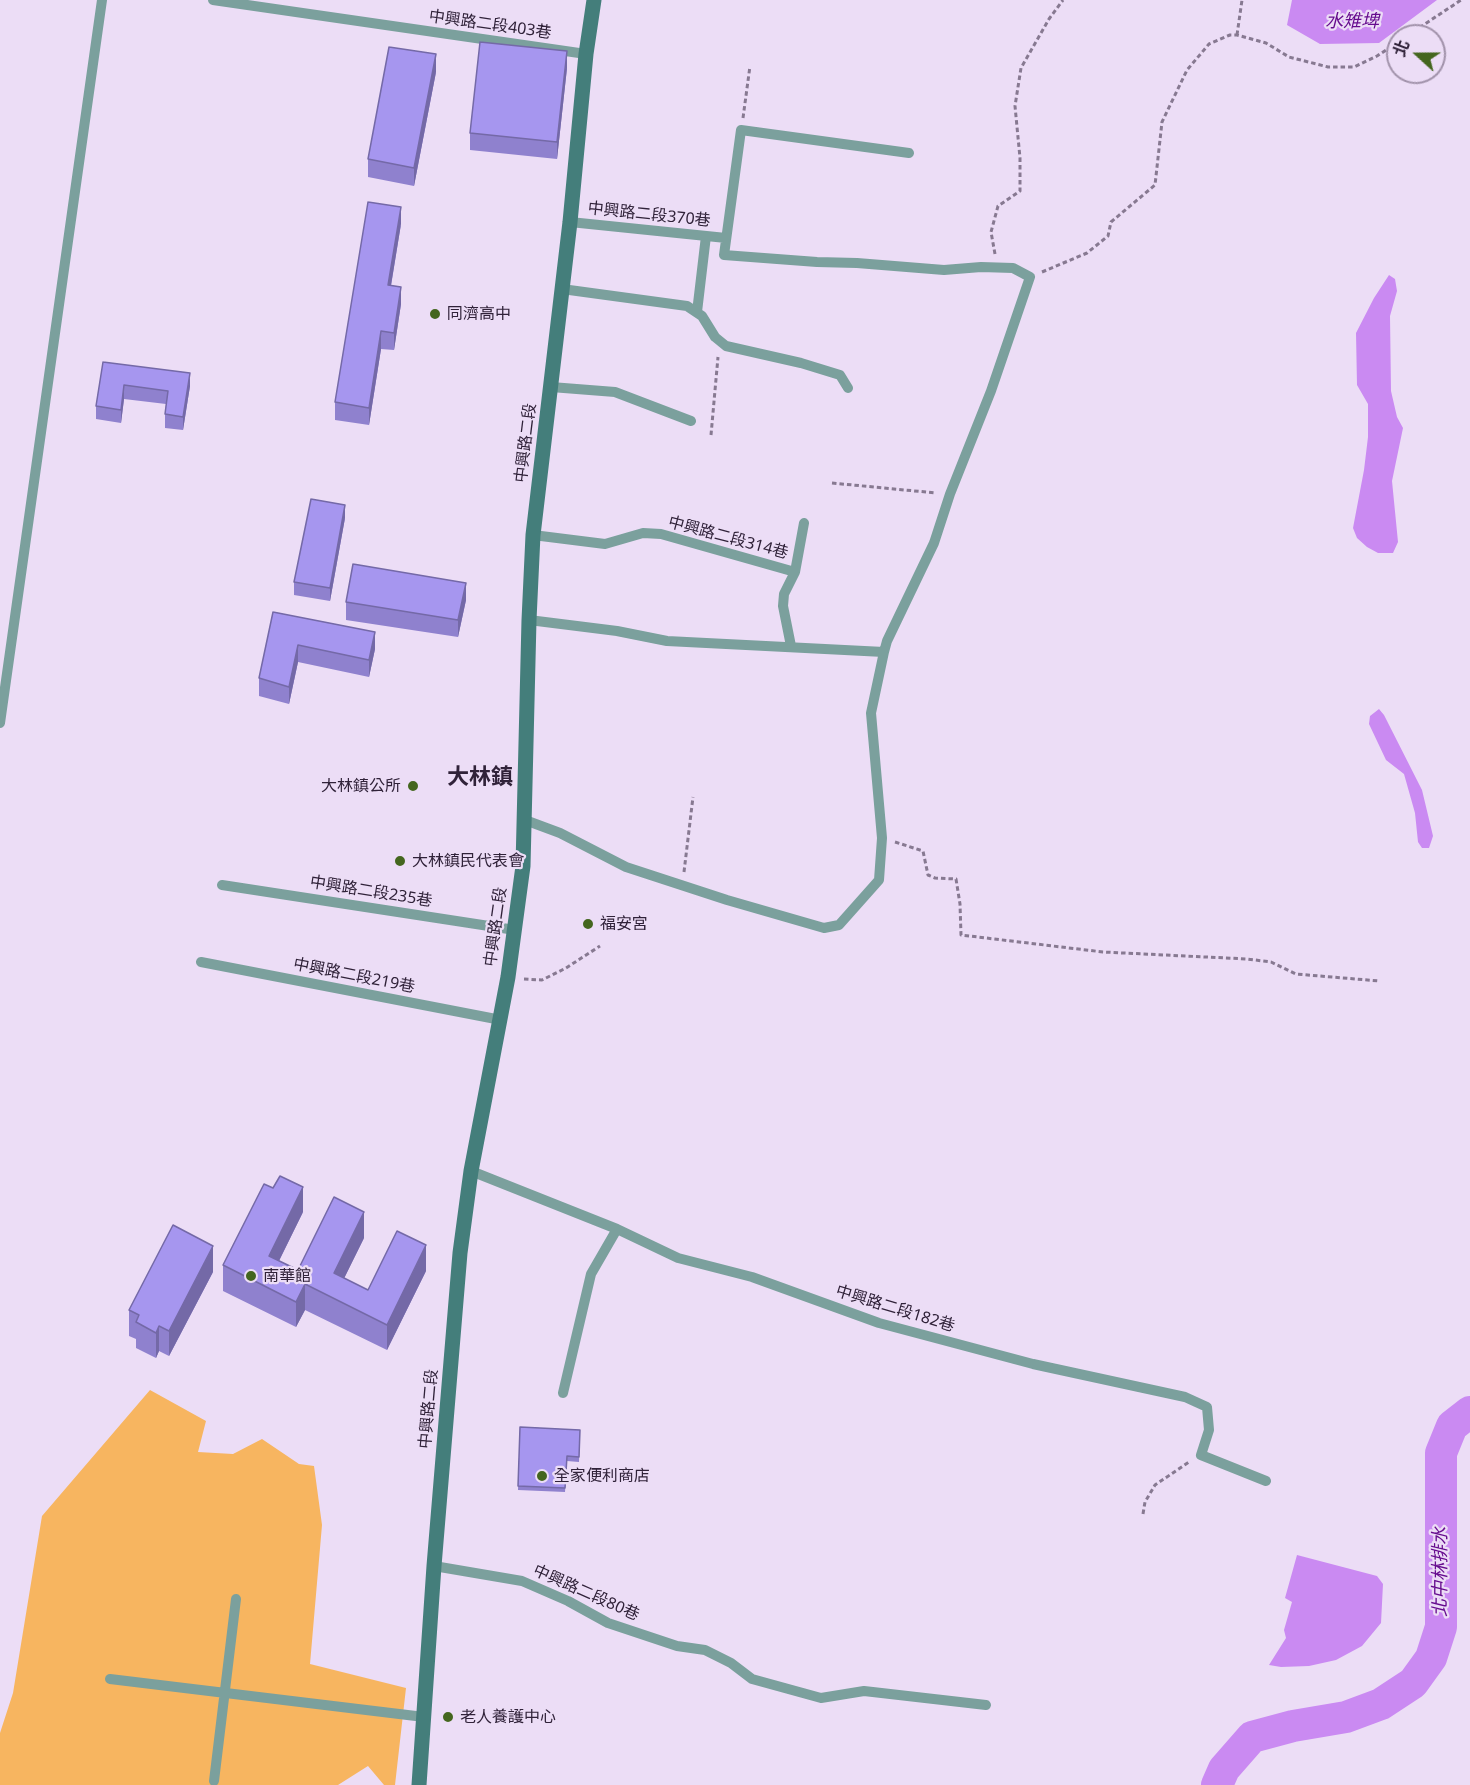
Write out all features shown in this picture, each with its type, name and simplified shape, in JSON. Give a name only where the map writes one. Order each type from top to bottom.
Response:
[{"type":"main road","name":"中興路二段","points":[[419,1785],[434,1566],[460,1253],[471,1171],[508,977],[523,866],[533,535],[570,222],[586,54],[594,0]]},
{"type":"lane","points":[[0,723],[102,0]]},
{"type":"lane","name":"中興路二段403巷","points":[[213,0],[586,54]]},
{"type":"lane","points":[[525,820],[560,833],[626,867],[824,928],[839,925],[879,880],[882,838],[871,713],[884,652],[934,543],[950,495],[991,391],[1030,277],[1013,268],[944,270],[724,255],[741,130],[909,153]]},
{"type":"lane","name":"中興路二段370巷","points":[[570,222],[726,238]]},
{"type":"lane","points":[[697,312],[706,236]]},
{"type":"lane","points":[[562,289],[687,306],[702,316],[715,337],[726,346],[801,363],[840,375],[848,388]]},
{"type":"lane","points":[[550,387],[615,392],[691,421]]},
{"type":"lane","name":"中興路二段314巷","points":[[533,535],[605,544],[643,533],[661,534],[795,572],[804,523]]},
{"type":"lane","points":[[791,646],[783,606],[784,594],[795,572]]},
{"type":"lane","points":[[529,620],[618,631],[667,641],[884,652]]},
{"type":"lane","name":"中興路二段235巷","points":[[222,885],[515,930]]},
{"type":"lane","name":"中興路二段219巷","points":[[201,962],[501,1020]]},
{"type":"lane","name":"中興路二段182巷","points":[[471,1171],[617,1229],[678,1258],[752,1277],[879,1323],[1033,1364],[1185,1397],[1207,1407],[1209,1430],[1201,1455]]},
{"type":"lane","points":[[563,1393],[591,1274],[617,1229]]},
{"type":"lane","points":[[1201,1455],[1266,1481]]},
{"type":"lane","name":"中興路二段80巷","points":[[434,1566],[522,1581],[568,1600],[608,1623],[677,1646],[705,1650],[731,1663],[752,1679],[821,1698],[864,1692],[986,1706]]},
{"type":"lane","points":[[214,1781],[236,1599]]},
{"type":"lane","points":[[110,1679],[424,1717]]},
{"type":"path","points":[[997,267],[991,232],[998,206],[1020,190],[1016,106],[1021,68],[1049,19],[1064,0]]},
{"type":"path","points":[[1237,35],[1242,0]]},
{"type":"path","points":[[1425,24],[1461,0]]},
{"type":"path","points":[[1030,277],[1087,254],[1108,236],[1111,222],[1155,185],[1162,122],[1187,70],[1209,44],[1230,35],[1237,35],[1266,43],[1289,57],[1328,67],[1354,66],[1386,50]]},
{"type":"path","points":[[741,130],[750,66]]},
{"type":"path","points":[[711,435],[719,340]]},
{"type":"path","points":[[832,483],[950,495]]},
{"type":"path","points":[[683,885],[693,796]]},
{"type":"path","points":[[882,838],[923,851],[928,875],[934,878],[956,879],[961,935],[1103,952],[1247,959],[1271,962],[1296,974],[1380,981]]},
{"type":"path","points":[[508,977],[542,980],[600,946]]},
{"type":"path","points":[[1143,1514],[1145,1502],[1155,1485],[1201,1455]]},
{"type":"shaded area","points":[[150,1390],[206,1421],[198,1452],[233,1454],[262,1439],[299,1464],[314,1466],[322,1525],[310,1664],[406,1688],[395,1785],[384,1785],[368,1766],[338,1785],[0,1785],[0,1733],[13,1693],[42,1516]]},
{"type":"water","name":"水雉埤","points":[[1292,0],[1437,0],[1405,24],[1386,24],[1386,38],[1379,43],[1320,44],[1287,25]]},
{"type":"water","points":[[1389,275],[1395,279],[1397,291],[1390,316],[1391,391],[1397,417],[1403,428],[1392,481],[1398,542],[1393,553],[1378,553],[1357,538],[1353,528],[1368,437],[1368,404],[1357,385],[1356,333]]},
{"type":"water","points":[[1379,709],[1422,790],[1433,836],[1429,848],[1422,848],[1418,842],[1415,813],[1404,774],[1386,760],[1369,724],[1370,716]]},
{"type":"water","points":[[1297,1555],[1377,1576],[1383,1584],[1381,1623],[1362,1646],[1336,1660],[1309,1666],[1269,1665],[1286,1638],[1284,1630],[1292,1602],[1285,1598]]},
{"type":"building","points":[[480,42],[567,51],[557,142],[470,133]]},
{"type":"building","points":[[389,47],[436,54],[414,168],[368,159]]},
{"type":"building","points":[[368,202],[401,207],[388,285],[401,287],[394,333],[381,331],[369,408],[335,402]]},
{"type":"building","points":[[103,362],[190,373],[183,417],[165,414],[168,391],[124,385],[121,410],[96,406]]},
{"type":"building","points":[[311,499],[345,505],[330,588],[294,582]]},
{"type":"building","points":[[353,564],[466,583],[458,620],[346,602]]},
{"type":"building","points":[[273,612],[375,632],[369,660],[298,645],[289,687],[259,678]]},
{"type":"building","points":[[280,1176],[303,1187],[269,1256],[298,1270],[334,1197],[364,1212],[334,1273],[368,1290],[397,1231],[426,1245],[387,1325],[305,1284],[296,1302],[223,1265],[264,1184],[273,1188]]},
{"type":"building","points":[[173,1225],[213,1246],[169,1331],[159,1326],[156,1333],[136,1322],[139,1315],[129,1310]]},
{"type":"building","name":"全家便利商店","points":[[520,1427],[580,1430],[579,1457],[567,1456],[565,1488],[518,1486]]},
{"type":"waterway","name":"北中林排水","points":[[1217,1785],[1224,1769],[1252,1737],[1293,1726],[1346,1717],[1381,1704],[1413,1683],[1431,1658],[1441,1627],[1441,1453],[1452,1426],[1470,1412]]},
{"type":"place","name":"同濟高中","points":[[435,314]]},
{"type":"place","name":"大林鎮公所","points":[[413,786]]},
{"type":"place","name":"大林鎮民代表會","points":[[400,861]]},
{"type":"place","name":"福安宮","points":[[588,924]]},
{"type":"place","name":"南華館","points":[[251,1276]]},
{"type":"place","name":"全家便利商店","points":[[542,1476]]},
{"type":"place","name":"老人養護中心","points":[[448,1717]]},
{"type":"district","name":"大林鎮","points":[[480,778]]}]
